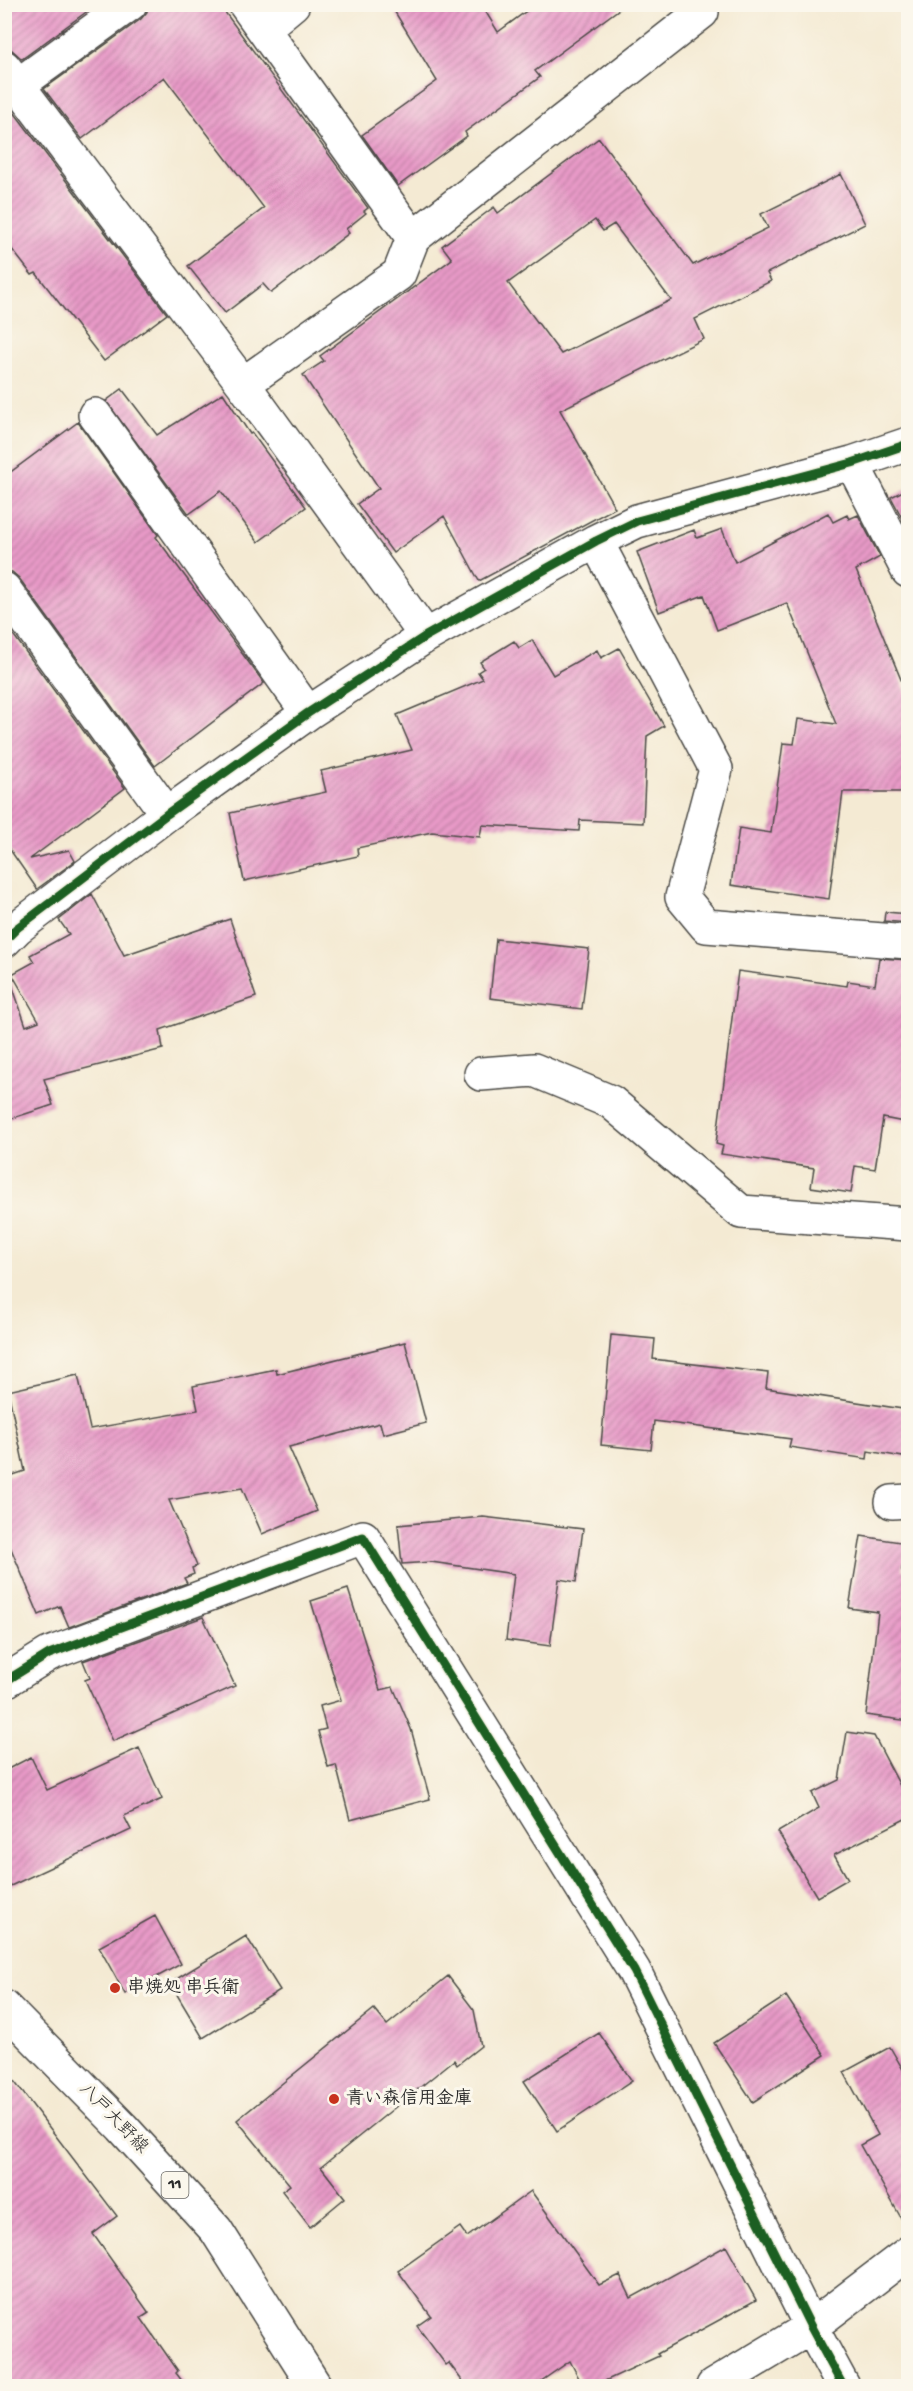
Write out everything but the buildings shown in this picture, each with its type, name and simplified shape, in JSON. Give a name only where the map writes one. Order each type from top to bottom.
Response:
[{"type":"street","points":[[130,4],[11,76],[243,384],[426,636]]},
{"type":"street","points":[[293,4],[254,17],[413,238]]},
{"type":"street","points":[[243,384],[399,274],[413,238],[702,12]]},
{"type":"street","points":[[95,415],[308,713]]},
{"type":"street","points":[[9,927],[308,713],[426,636],[596,541],[637,521],[852,463],[909,444]]},
{"type":"street","points":[[852,463],[909,571]]},
{"type":"street","points":[[596,541],[716,769],[682,897],[706,926],[909,942]]},
{"type":"street","points":[[4,589],[167,814]]},
{"type":"street","points":[[481,1074],[534,1070],[611,1102],[741,1212],[909,1224]]},
{"type":"street","points":[[4,1682],[49,1654],[363,1537],[633,1971],[811,2327],[843,2386]]},
{"type":"street","name":"八戸大野線","points":[[4,2007],[122,2127],[216,2230],[315,2386]]},
{"type":"street","points":[[713,2386],[811,2327],[909,2253]]},
{"type":"cycle path","points":[[4,941],[17,928],[167,814],[308,713],[426,636],[596,541],[637,521],[852,463],[908,444]]},
{"type":"cycle path","points":[[4,1682],[49,1654],[363,1537],[634,1971],[811,2327],[843,2386]]},
{"type":"place","name":"串焼処 串兵衛","points":[[115,1988]]},
{"type":"place","name":"青い森信用金庫","points":[[334,2099]]}]
